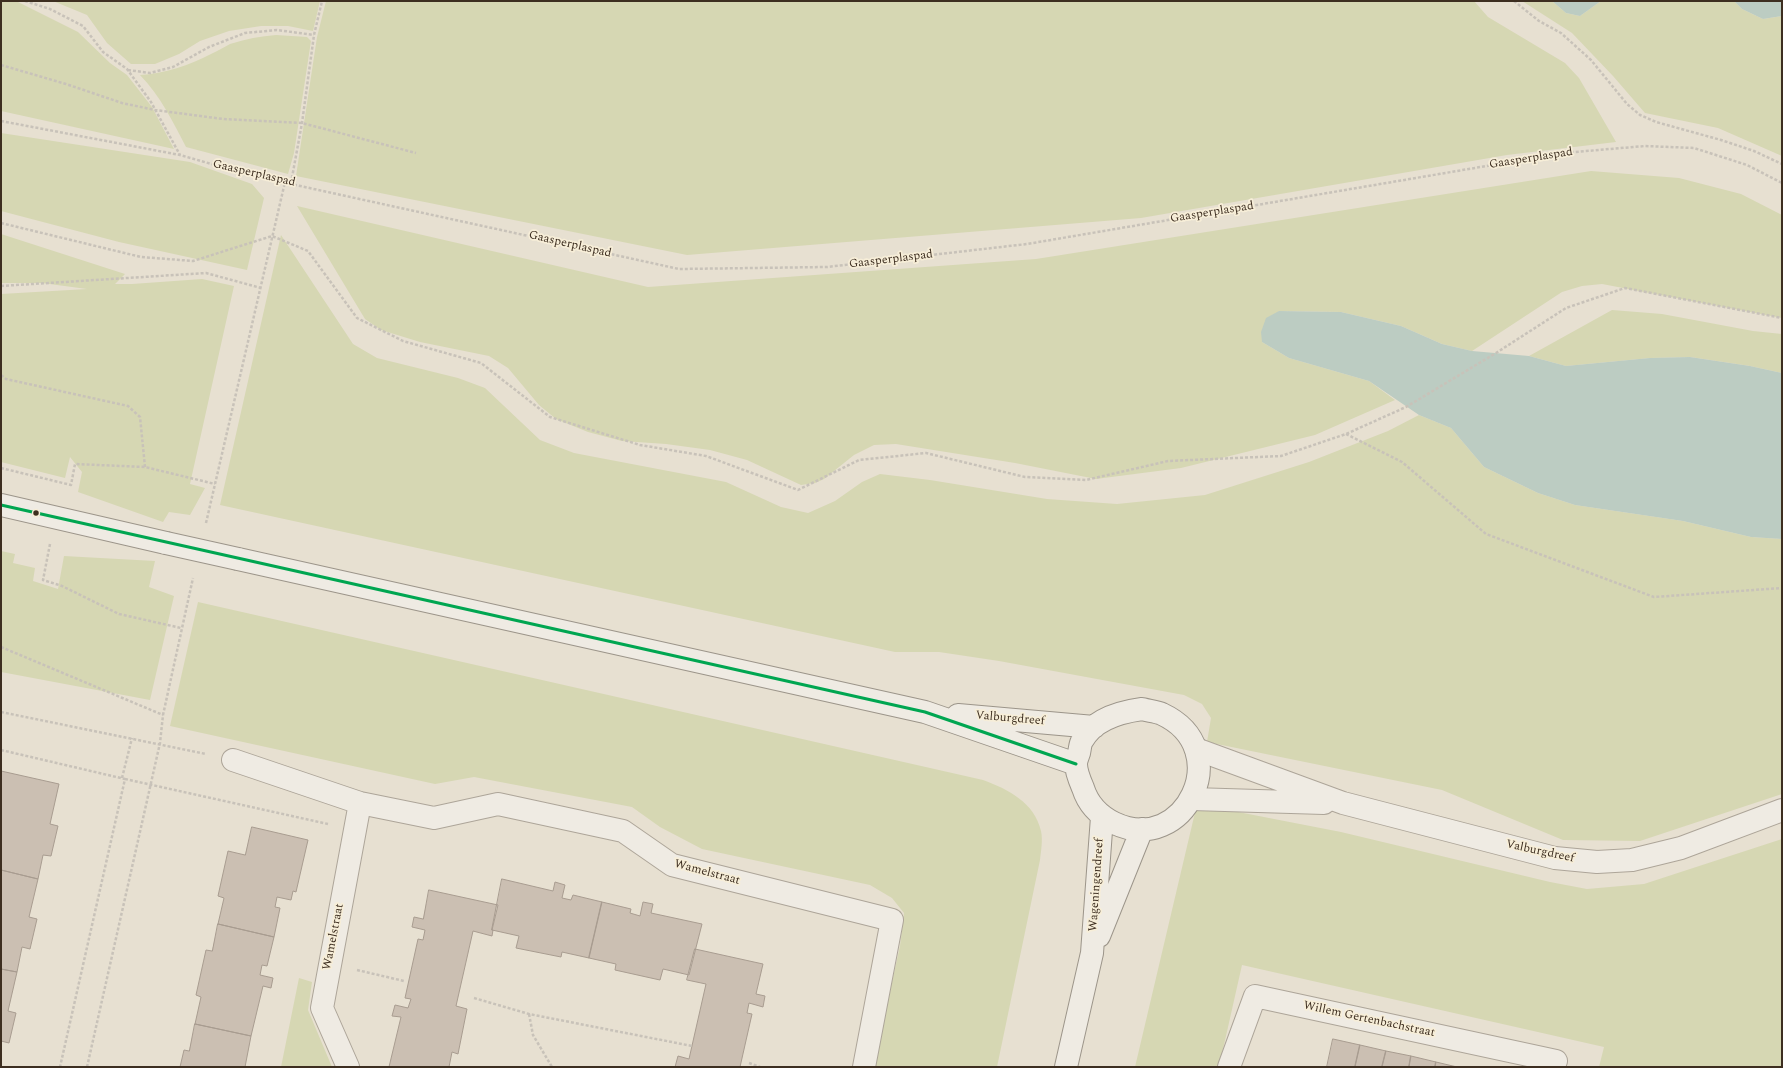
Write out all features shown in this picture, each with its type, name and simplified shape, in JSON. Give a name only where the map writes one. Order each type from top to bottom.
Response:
[{"type":"street","name":"Valburgdreef","points":[[1,505],[925,712],[1076,764]]},
{"type":"street","points":[[1142,709],[1161,714],[1179,724],[1192,740],[1196,749],[1199,779],[1192,799],[1179,814],[1162,825],[1142,830],[1123,827],[1102,817],[1086,799],[1076,764],[1082,741],[1094,727],[1121,712],[1142,709]]},
{"type":"street","name":"Valburgdreef","points":[[925,712],[1094,727]]},
{"type":"street","name":"Valburgdreef","points":[[1196,749],[1343,803],[1555,858],[1597,862],[1632,860],[1680,848],[1782,810]]},
{"type":"street","name":"Wamelstraat","points":[[233,760],[360,803],[434,818],[498,804],[623,831],[672,865],[892,920],[864,1067]]},
{"type":"street","name":"Valburgdreef","points":[[1192,799],[1343,803]]},
{"type":"street","name":"Wamelstraat","points":[[348,1067],[322,1008],[329,963],[360,803]]},
{"type":"street","name":"Wageningendreef","points":[[1066,1067],[1092,954],[1102,817]]},
{"type":"street","name":"Wageningendreef","points":[[1092,954],[1142,830]]},
{"type":"street","name":"Willem Gertenbachstraat","points":[[1229,1067],[1255,996],[1556,1061]]},
{"type":"path","points":[[24,1],[50,9],[83,26],[103,52],[128,70],[156,110],[180,155]]},
{"type":"path","points":[[290,183],[302,123],[314,35],[322,1]]},
{"type":"path","points":[[1514,1],[1539,21],[1561,32],[1591,60],[1627,104],[1640,115],[1656,122],[1754,151],[1782,164]]},
{"type":"path","points":[[128,70],[150,73],[173,67],[209,47],[245,33],[277,30],[314,35]]},
{"type":"path","points":[[1,65],[66,84],[122,103],[156,110],[235,120],[302,123],[416,153]]},
{"type":"path","name":"Gaasperplaspad","points":[[1,121],[180,155],[250,175],[678,269],[827,267],[1027,244],[1563,152],[1645,146],[1694,148],[1747,165],[1782,183]]},
{"type":"path","points":[[204,529],[285,182]]},
{"type":"path","points":[[1,223],[141,257],[193,262],[272,236],[308,251],[357,318],[403,341],[481,363],[550,417],[640,445],[706,456],[798,490],[859,460],[911,454],[926,453],[1025,477],[1086,480],[1168,461],[1281,456],[1346,434],[1406,407],[1496,353],[1566,308],[1625,288],[1782,318]]},
{"type":"path","points":[[1,286],[206,273],[261,288]]},
{"type":"path","points":[[1,375],[6,379],[128,406],[140,417],[145,467]]},
{"type":"path","points":[[1346,434],[1402,462],[1486,534],[1654,597],[1782,588]]},
{"type":"path","points":[[1,468],[71,485],[75,464],[145,467],[215,484]]},
{"type":"path","points":[[50,544],[43,580],[62,586],[119,614],[181,628]]},
{"type":"path","points":[[87,1067],[151,785],[160,743],[163,715],[181,628],[194,575]]},
{"type":"path","points":[[1,647],[163,715]]},
{"type":"path","points":[[1,712],[132,737],[233,760]]},
{"type":"path","points":[[60,1067],[132,737]]},
{"type":"path","points":[[1,750],[355,830]]},
{"type":"path","points":[[329,963],[404,981]]},
{"type":"path","points":[[474,998],[529,1014],[692,1046]]},
{"type":"path","points":[[529,1014],[533,1035],[552,1067]]},
{"type":"path","points":[[749,1063],[760,1067]]},
{"type":"green space","points":[[1,1],[16,1],[78,32],[110,63],[127,75],[152,107],[174,149],[1,111]]},
{"type":"green space","points":[[53,1],[320,1],[313,31],[288,26],[261,26],[229,31],[200,41],[179,54],[155,64],[131,64],[107,43],[87,15]]},
{"type":"green space","points":[[326,1],[1474,1],[1488,17],[1565,63],[1579,78],[1616,142],[1507,155],[1141,218],[687,255],[296,176],[317,37]]},
{"type":"green space","points":[[1522,1],[1552,1],[1566,13],[1580,16],[1601,1],[1734,1],[1742,9],[1763,19],[1782,16],[1782,156],[1718,128],[1645,113],[1613,76],[1572,33]]},
{"type":"green space","points":[[276,35],[307,37],[311,41],[294,153],[288,174],[186,147],[160,100],[140,75],[158,73],[186,65],[236,42]]},
{"type":"green space","points":[[1,133],[190,162],[252,184],[264,198],[247,270],[119,242],[1,211]]},
{"type":"green space","points":[[1591,171],[1679,178],[1741,194],[1782,215],[1782,318],[1602,284],[1582,286],[1562,292],[1472,351],[1442,344],[1401,326],[1341,312],[1279,311],[1262,342],[1289,358],[1369,381],[1395,400],[1315,435],[1181,468],[1096,479],[1015,463],[896,444],[874,445],[854,455],[824,479],[815,483],[801,485],[747,460],[710,450],[666,444],[622,441],[588,432],[556,419],[539,405],[508,368],[489,356],[420,342],[381,330],[365,319],[297,206],[648,287],[1036,259]]},
{"type":"green space","points":[[1,234],[125,274],[115,284],[202,279],[234,286],[190,484],[205,488],[190,515],[169,512],[163,522],[78,492],[82,472],[70,457],[65,478],[1,462],[1,294],[87,289],[42,283],[1,283]]},
{"type":"green space","points":[[281,235],[353,344],[377,358],[458,378],[485,388],[540,440],[574,453],[726,482],[781,507],[808,513],[835,501],[862,482],[880,474],[930,480],[1047,499],[1117,504],[1205,495],[1309,462],[1388,431],[1419,415],[1451,428],[1484,467],[1538,493],[1575,505],[1683,521],[1751,537],[1782,539],[1782,794],[1640,841],[1563,840],[1442,790],[1207,742],[1211,718],[1202,704],[1184,695],[999,661],[939,652],[895,652],[220,505]]},
{"type":"green space","points":[[1612,310],[1662,314],[1753,331],[1782,334],[1782,373],[1750,366],[1690,357],[1650,358],[1566,366],[1529,356]]},
{"type":"green space","points":[[1,551],[15,554],[13,563],[35,568],[33,581],[58,589],[64,556],[155,561],[149,587],[174,596],[150,700],[1,672]]},
{"type":"green space","points":[[198,602],[983,780],[1011,793],[1019,798],[1033,812],[1038,821],[1042,834],[1042,842],[1040,860],[997,1067],[873,1067],[900,946],[904,913],[892,898],[870,885],[702,849],[660,827],[632,807],[474,777],[435,784],[170,726]]},
{"type":"green space","points":[[1197,804],[1341,832],[1550,882],[1587,889],[1644,884],[1782,839],[1782,1067],[1599,1067],[1604,1047],[1242,965],[1219,1067],[1135,1067]]},
{"type":"green space","points":[[299,978],[312,982],[308,1010],[332,1067],[281,1067]]},
{"type":"shaded area","points":[[1552,1],[1601,1],[1580,16],[1566,13]]},
{"type":"shaded area","points":[[1734,1],[1782,1],[1782,16],[1763,19],[1742,9]]},
{"type":"shaded area","points":[[1279,311],[1341,312],[1401,326],[1442,344],[1472,351],[1529,356],[1566,366],[1650,358],[1690,357],[1750,366],[1782,373],[1782,539],[1751,537],[1683,521],[1575,505],[1538,493],[1484,467],[1451,428],[1419,415],[1369,381],[1289,358],[1262,342],[1261,332],[1266,318]]},
{"type":"building","points":[[1,771],[59,784],[50,824],[58,826],[51,856],[43,855],[38,879],[1,870]]},
{"type":"building","points":[[252,827],[308,840],[296,892],[293,891],[291,900],[277,897],[275,907],[280,908],[274,937],[218,924],[224,898],[218,896],[228,851],[245,855]]},
{"type":"building","points":[[1,870],[38,879],[29,917],[37,919],[30,949],[22,947],[17,972],[1,969]]},
{"type":"building","points":[[502,879],[553,891],[555,882],[565,885],[562,898],[571,900],[573,895],[602,902],[589,958],[562,952],[561,957],[516,948],[519,936],[492,930]]},
{"type":"building","points":[[429,890],[498,905],[492,936],[473,931],[456,1006],[467,1009],[458,1054],[452,1052],[449,1067],[389,1067],[401,1017],[392,1016],[395,1005],[408,1008],[411,999],[405,998],[418,939],[423,940],[425,930],[412,927],[414,917],[423,919]]},
{"type":"building","points":[[602,902],[631,909],[630,913],[640,916],[643,902],[653,904],[651,913],[702,924],[689,975],[663,969],[660,980],[615,970],[616,964],[589,958]]},
{"type":"building","points":[[218,924],[274,937],[267,966],[262,965],[260,975],[273,978],[271,988],[263,986],[251,1036],[195,1024],[201,997],[196,995],[206,950],[212,951]]},
{"type":"building","points":[[695,949],[763,964],[756,994],[765,996],[763,1007],[749,1003],[747,1013],[752,1014],[740,1067],[675,1067],[678,1056],[689,1059],[706,984],[687,980]]},
{"type":"building","points":[[1,969],[17,972],[8,1011],[16,1013],[9,1043],[1,1041]]},
{"type":"building","points":[[195,1024],[251,1036],[245,1067],[180,1067],[184,1050],[189,1051]]},
{"type":"building","points":[[1333,1039],[1360,1045],[1355,1067],[1327,1067]]},
{"type":"building","points":[[1360,1045],[1386,1051],[1382,1067],[1355,1067]]},
{"type":"building","points":[[1386,1051],[1411,1056],[1409,1067],[1382,1067]]},
{"type":"building","points":[[1411,1056],[1436,1062],[1435,1067],[1409,1067]]},
{"type":"building","points":[[1436,1062],[1457,1067],[1435,1067]]},
{"type":"transit line","points":[[1,505],[925,712],[1076,764]]}]
